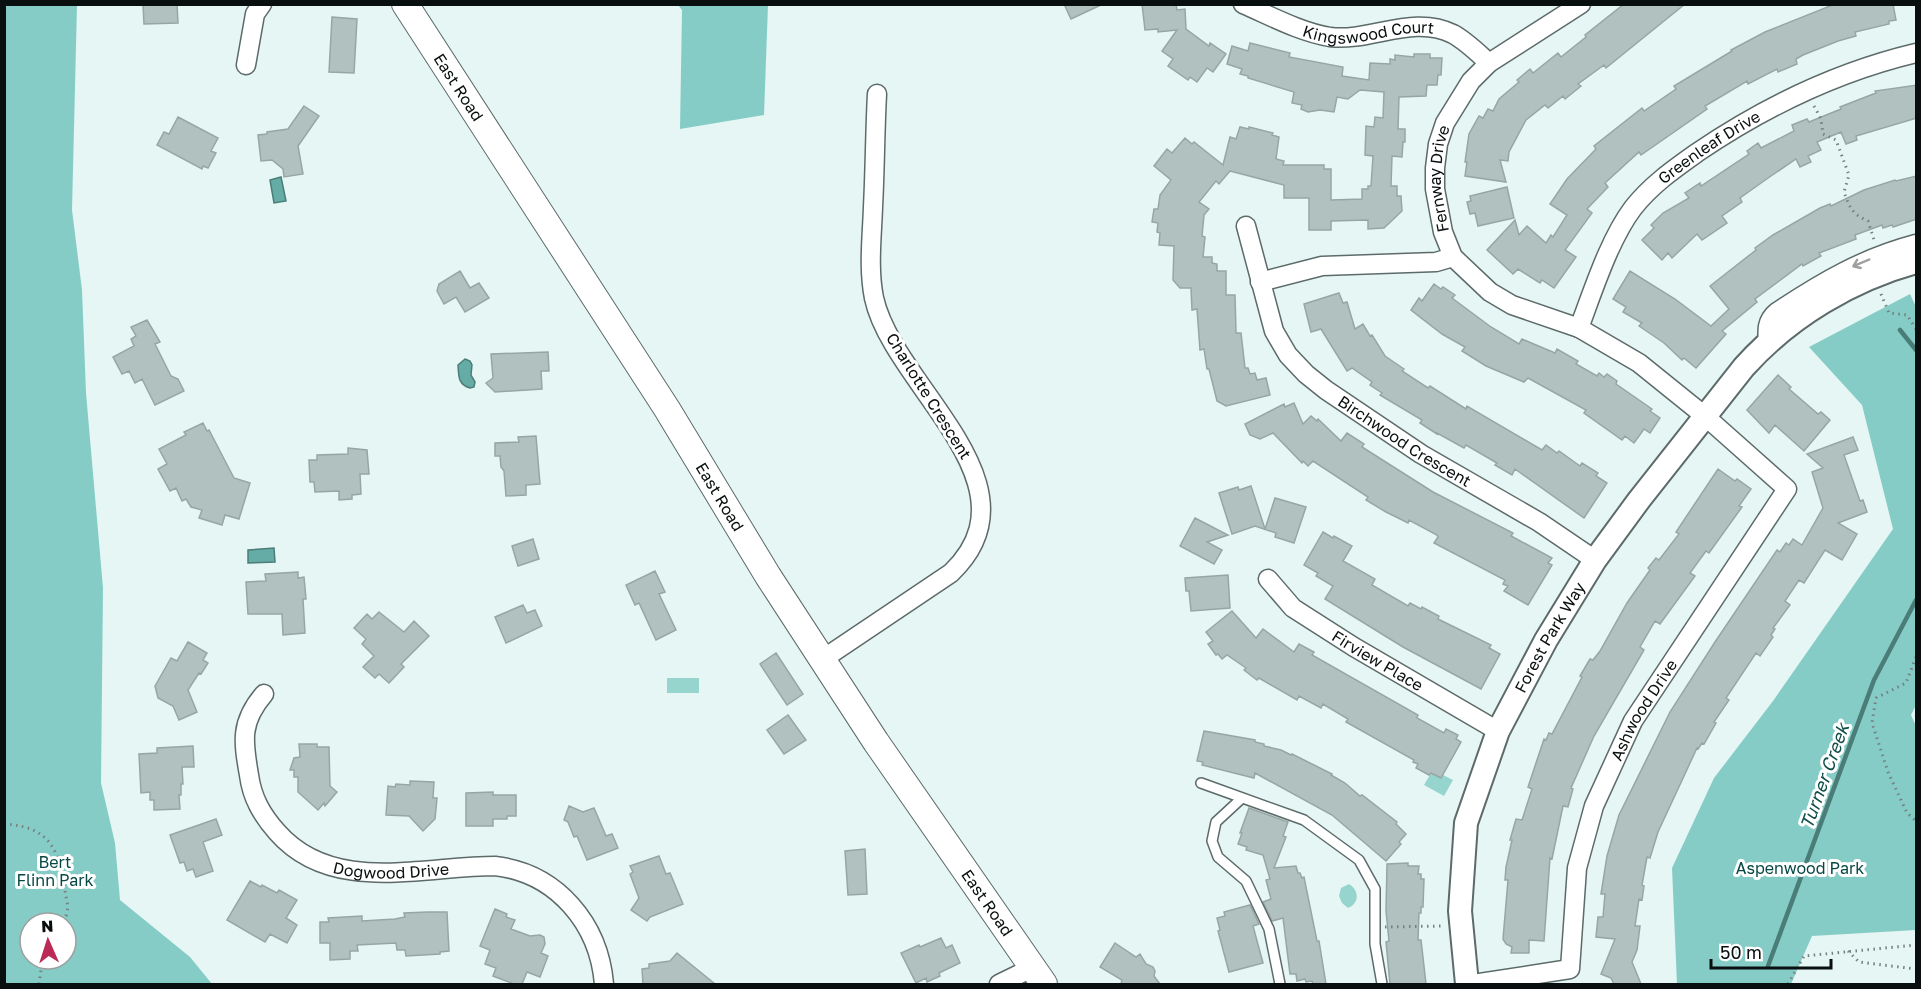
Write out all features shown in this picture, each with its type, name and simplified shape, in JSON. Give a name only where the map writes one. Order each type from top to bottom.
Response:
[{"type":"main road","name":"East Road","points":[[405,4],[667,409],[768,576],[876,742],[1038,976]]},
{"type":"street","points":[[246,65],[255,14],[262,4]]},
{"type":"street","name":"Kingswood Court","points":[[1243,4],[1310,32],[1331,37],[1363,37],[1416,27],[1442,30],[1455,35],[1489,63]]},
{"type":"street","name":"Fernway Drive","points":[[1581,4],[1489,63],[1471,81],[1455,104],[1438,144],[1435,168],[1435,189],[1443,232],[1453,257],[1490,292],[1512,305],[1578,328],[1639,363],[1706,417]]},
{"type":"street","name":"Greenleaf Drive","points":[[1578,328],[1615,239],[1632,209],[1654,183],[1735,127],[1761,112],[1849,72],[1878,62],[1917,53]]},
{"type":"street","name":"Charlotte Crescent","points":[[823,659],[951,573],[973,544],[981,516],[981,496],[972,465],[888,333],[874,299],[871,256],[877,93]]},
{"type":"street","name":"Birchwood Crescent","points":[[1246,226],[1269,315],[1278,340],[1294,363],[1312,380],[1421,454],[1539,522],[1595,560]]},
{"type":"street","points":[[1768,343],[1769,320],[1782,309],[1859,263],[1917,244]]},
{"type":"street","points":[[1260,282],[1322,266],[1436,262],[1453,257]]},
{"type":"street","name":"Forest Park Way","points":[[1467,984],[1460,911],[1466,823],[1498,731],[1545,640],[1595,560],[1639,500],[1744,368],[1768,343],[1797,320],[1837,294],[1872,276],[1917,262]]},
{"type":"street","name":"Ashwood Drive","points":[[1473,984],[1570,969],[1577,868],[1594,806],[1634,721],[1787,489],[1706,417]]},
{"type":"street","name":"Firview Place","points":[[1268,579],[1293,608],[1354,647],[1498,731]]},
{"type":"street","name":"Dogwood Drive","points":[[264,694],[253,706],[246,726],[244,744],[249,779],[263,816],[293,849],[310,860],[351,871],[381,872],[495,866],[527,875],[555,889],[579,914],[599,954],[604,984]]},
{"type":"street","points":[[999,984],[1038,976]]},
{"type":"lane","points":[[1201,783],[1304,820],[1359,860],[1375,889],[1374,944],[1382,984]]},
{"type":"lane","points":[[1242,798],[1216,822],[1212,841],[1218,857],[1246,881],[1269,929],[1280,984]]},
{"type":"path","points":[[1812,102],[1821,119],[1823,134],[1836,140],[1849,175],[1844,192],[1851,210],[1856,216],[1868,221],[1876,247]]},
{"type":"path","points":[[1880,293],[1889,313],[1906,315],[1917,329]]},
{"type":"path","points":[[1917,657],[1906,683],[1876,698],[1872,723],[1892,782],[1907,813],[1917,821]]},
{"type":"path","points":[[4,824],[20,825],[45,837],[55,849],[67,911]]},
{"type":"path","points":[[1375,927],[1446,926]]},
{"type":"path","points":[[1788,984],[1804,956],[1917,945]]},
{"type":"path","points":[[1848,951],[1859,962],[1917,969]]},
{"type":"shaded area","points":[[281,177],[286,201],[274,203],[270,180]]},
{"type":"shaded area","points":[[465,359],[472,365],[471,375],[475,382],[474,387],[470,388],[461,382],[459,376],[458,365]]},
{"type":"shaded area","points":[[274,548],[275,562],[248,563],[248,550]]},
{"type":"shaded area","points":[[667,678],[699,678],[699,693],[667,693]]},
{"type":"shaded area","points":[[1431,773],[1453,780],[1444,796],[1424,785]]},
{"type":"shaded area","points":[[1349,884],[1357,896],[1355,903],[1348,908],[1339,896],[1341,888]]},
{"type":"green space","name":"Bert Flinn Park","points":[[5,4],[77,5],[72,210],[82,290],[86,393],[103,588],[101,783],[115,843],[120,900],[190,957],[212,984],[5,984]]},
{"type":"green space","points":[[678,5],[768,5],[764,115],[680,129],[682,10]]},
{"type":"green space","name":"Aspenwood Park","points":[[1910,294],[1916,307],[1916,705],[1911,715],[1916,726],[1916,930],[1812,936],[1791,984],[1677,984],[1672,868],[1714,778],[1773,701],[1893,529],[1862,405],[1809,347]]},
{"type":"building","points":[[143,4],[177,4],[178,23],[144,24]]},
{"type":"building","points":[[1064,4],[1103,4],[1071,19]]},
{"type":"building","points":[[1142,4],[1176,4],[1177,10],[1185,9],[1186,29],[1209,46],[1210,43],[1226,54],[1213,72],[1207,68],[1197,82],[1190,77],[1188,80],[1168,66],[1173,59],[1162,51],[1177,30],[1158,32],[1158,29],[1145,30]]},
{"type":"building","points":[[1624,4],[1685,4],[1606,68],[1604,65],[1578,84],[1581,86],[1565,99],[1563,96],[1548,108],[1545,105],[1526,120],[1509,152],[1508,161],[1500,160],[1506,182],[1465,176],[1469,134],[1479,116],[1483,118],[1488,109],[1493,111],[1499,99],[1530,69],[1533,73],[1558,53],[1561,57]]},
{"type":"building","points":[[1835,4],[1893,4],[1896,20],[1889,21],[1889,24],[1855,32],[1856,36],[1803,55],[1796,59],[1797,64],[1778,72],[1777,69],[1748,84],[1747,81],[1705,106],[1707,109],[1641,155],[1639,152],[1605,183],[1608,187],[1587,209],[1592,213],[1565,250],[1576,257],[1554,288],[1542,280],[1540,283],[1518,269],[1513,274],[1487,250],[1515,220],[1519,235],[1527,226],[1546,243],[1551,235],[1553,237],[1567,215],[1550,204],[1567,179],[1596,149],[1594,146],[1642,108],[1644,111],[1676,89],[1674,86],[1731,50],[1765,32]]},
{"type":"building","points":[[332,17],[357,19],[354,73],[329,72]]},
{"type":"building","points":[[1250,43],[1290,53],[1289,57],[1343,67],[1342,76],[1369,80],[1370,63],[1390,64],[1390,59],[1395,60],[1395,55],[1414,57],[1414,54],[1430,54],[1430,58],[1442,58],[1441,75],[1438,75],[1437,85],[1427,85],[1426,96],[1399,97],[1398,129],[1405,129],[1405,142],[1403,142],[1402,157],[1392,156],[1391,186],[1397,186],[1397,196],[1401,196],[1402,211],[1384,228],[1368,229],[1368,220],[1331,221],[1331,230],[1309,230],[1309,198],[1284,198],[1284,185],[1230,171],[1219,184],[1216,181],[1199,202],[1209,209],[1204,215],[1203,257],[1212,257],[1212,263],[1217,264],[1217,271],[1226,271],[1226,295],[1235,295],[1236,333],[1241,333],[1245,368],[1248,368],[1250,374],[1255,373],[1257,380],[1266,378],[1270,395],[1226,406],[1217,401],[1209,369],[1207,369],[1204,349],[1200,350],[1197,309],[1192,310],[1191,288],[1180,288],[1173,280],[1174,246],[1159,245],[1158,223],[1152,222],[1154,209],[1158,209],[1160,195],[1171,180],[1154,166],[1167,149],[1172,153],[1185,138],[1192,144],[1194,142],[1223,165],[1230,137],[1236,139],[1240,127],[1249,129],[1249,127],[1273,133],[1272,135],[1279,137],[1276,159],[1284,161],[1283,165],[1324,165],[1324,169],[1331,169],[1331,200],[1362,199],[1362,189],[1368,189],[1368,186],[1371,186],[1373,156],[1365,155],[1366,126],[1374,127],[1375,117],[1383,118],[1384,92],[1360,90],[1348,99],[1337,97],[1334,112],[1320,110],[1308,112],[1301,109],[1302,105],[1292,103],[1294,92],[1248,78],[1240,74],[1242,69],[1227,64],[1232,46],[1248,51]]},
{"type":"building","points":[[1917,85],[1917,118],[1856,136],[1857,140],[1846,144],[1841,132],[1817,142],[1821,150],[1808,156],[1811,162],[1800,167],[1796,159],[1771,176],[1740,198],[1742,202],[1722,216],[1727,223],[1702,240],[1697,234],[1672,258],[1668,253],[1662,260],[1642,240],[1654,228],[1651,225],[1663,213],[1689,198],[1685,193],[1700,183],[1701,186],[1749,154],[1747,151],[1758,143],[1761,148],[1794,131],[1792,125],[1807,119],[1809,122],[1841,109],[1840,107],[1876,93],[1875,91]]},
{"type":"building","points":[[304,106],[319,116],[298,146],[303,174],[284,177],[283,169],[272,160],[261,161],[258,135],[288,129]]},
{"type":"building","points":[[178,117],[218,138],[211,151],[216,153],[208,168],[203,166],[202,169],[157,145],[164,132],[169,134]]},
{"type":"building","points":[[1917,176],[1917,219],[1893,227],[1892,225],[1883,228],[1882,225],[1855,235],[1856,239],[1819,253],[1821,256],[1803,266],[1802,264],[1755,299],[1757,302],[1722,331],[1726,334],[1696,368],[1684,358],[1682,360],[1664,343],[1639,326],[1642,323],[1623,312],[1626,307],[1613,299],[1630,271],[1675,299],[1711,326],[1729,309],[1710,286],[1756,250],[1755,248],[1820,208],[1830,204],[1831,206],[1864,190]]},
{"type":"building","points":[[1507,187],[1514,218],[1478,226],[1475,213],[1470,214],[1467,202],[1471,201],[1470,196]]},
{"type":"building","points":[[460,271],[470,288],[479,283],[489,298],[465,312],[456,297],[444,304],[437,291],[439,284]]},
{"type":"building","points":[[1434,284],[1455,295],[1452,298],[1491,327],[1519,344],[1522,339],[1555,353],[1557,349],[1578,361],[1576,364],[1597,376],[1599,373],[1604,377],[1607,374],[1617,381],[1616,384],[1652,409],[1650,411],[1660,418],[1650,433],[1644,429],[1634,443],[1625,436],[1622,440],[1584,413],[1586,410],[1528,378],[1524,382],[1486,366],[1462,351],[1465,347],[1442,334],[1411,310],[1419,298],[1422,301]]},
{"type":"building","points":[[1339,293],[1343,303],[1347,302],[1355,329],[1363,324],[1385,356],[1404,369],[1402,371],[1428,388],[1430,386],[1466,409],[1467,406],[1542,450],[1546,445],[1580,466],[1582,463],[1598,473],[1596,476],[1607,483],[1584,518],[1515,469],[1512,475],[1495,465],[1497,463],[1466,445],[1464,448],[1437,434],[1420,423],[1422,420],[1380,395],[1382,393],[1370,385],[1372,382],[1352,368],[1347,371],[1321,329],[1311,332],[1304,304]]},
{"type":"building","points":[[147,320],[160,342],[155,344],[171,376],[178,379],[184,391],[155,405],[142,379],[135,383],[129,371],[122,374],[113,357],[134,346],[131,339],[136,336],[131,327]]},
{"type":"building","points":[[548,352],[549,371],[541,371],[542,389],[495,392],[486,383],[493,378],[491,354]]},
{"type":"building","points":[[1778,375],[1791,387],[1789,389],[1818,414],[1821,412],[1830,420],[1804,451],[1775,425],[1769,433],[1747,410]]},
{"type":"building","points":[[1294,403],[1303,424],[1311,416],[1317,421],[1318,419],[1341,441],[1347,433],[1364,444],[1362,447],[1433,492],[1513,533],[1511,536],[1552,558],[1548,563],[1552,565],[1528,605],[1504,591],[1508,586],[1503,584],[1505,580],[1434,543],[1437,535],[1409,520],[1408,523],[1386,512],[1366,500],[1368,497],[1313,461],[1308,466],[1303,461],[1302,463],[1273,433],[1260,439],[1250,435],[1245,424],[1284,404],[1285,407]]},
{"type":"building","points":[[203,423],[234,478],[250,483],[239,519],[225,515],[222,525],[199,518],[202,510],[191,507],[186,499],[182,501],[176,488],[170,491],[158,469],[167,464],[159,449],[186,435],[184,432]]},
{"type":"building","points":[[536,436],[540,484],[526,485],[526,495],[506,496],[504,471],[501,467],[500,456],[495,456],[495,443],[519,442],[518,437]]},
{"type":"building","points":[[1853,437],[1858,450],[1844,455],[1860,501],[1863,500],[1867,512],[1838,523],[1857,534],[1842,560],[1825,550],[1804,583],[1799,580],[1785,601],[1790,605],[1773,628],[1775,629],[1771,635],[1773,637],[1760,656],[1756,653],[1726,698],[1729,700],[1714,722],[1716,723],[1704,744],[1702,743],[1697,748],[1658,832],[1650,858],[1647,857],[1642,900],[1639,899],[1635,926],[1640,926],[1637,950],[1632,962],[1641,984],[1614,984],[1611,978],[1601,974],[1615,939],[1596,937],[1598,917],[1603,917],[1605,894],[1601,894],[1607,856],[1619,815],[1670,712],[1715,642],[1777,550],[1780,552],[1786,543],[1789,545],[1793,539],[1802,545],[1823,508],[1812,472],[1823,468],[1807,454]]},
{"type":"building","points":[[348,448],[367,450],[369,474],[360,474],[361,494],[352,495],[352,499],[339,500],[339,491],[315,492],[314,482],[310,482],[309,460],[317,460],[317,455],[348,454]]},
{"type":"building","points":[[1718,469],[1751,489],[1739,506],[1742,507],[1709,553],[1706,551],[1690,573],[1695,576],[1660,624],[1655,621],[1640,647],[1644,650],[1594,736],[1571,788],[1573,789],[1568,807],[1563,806],[1552,859],[1550,858],[1544,941],[1529,940],[1529,953],[1511,953],[1512,947],[1503,939],[1508,880],[1505,880],[1512,840],[1510,840],[1516,819],[1522,820],[1532,789],[1528,787],[1544,739],[1546,740],[1549,733],[1552,734],[1582,677],[1580,676],[1590,659],[1593,660],[1600,651],[1627,603],[1650,570],[1648,568],[1656,558],[1659,560],[1679,534],[1676,532]]},
{"type":"building","points":[[1251,486],[1265,529],[1275,498],[1306,507],[1294,543],[1275,537],[1276,533],[1255,526],[1232,534],[1219,493],[1238,487],[1239,490]]},
{"type":"building","points":[[1195,518],[1228,535],[1207,542],[1222,550],[1214,564],[1180,546]]},
{"type":"building","points":[[1323,532],[1352,546],[1343,561],[1375,579],[1372,585],[1408,606],[1410,603],[1421,609],[1422,607],[1439,616],[1438,619],[1491,645],[1489,648],[1500,654],[1481,689],[1403,647],[1325,599],[1333,586],[1316,576],[1318,573],[1304,565]]},
{"type":"building","points":[[533,539],[539,559],[518,566],[512,546]]},
{"type":"building","points":[[655,571],[665,592],[659,594],[676,630],[656,640],[639,603],[635,605],[626,585]]},
{"type":"building","points":[[298,572],[298,578],[304,577],[305,633],[283,635],[282,614],[248,614],[246,582],[266,581],[265,574]]},
{"type":"building","points":[[1228,575],[1230,608],[1191,611],[1185,578]]},
{"type":"building","points":[[523,605],[527,613],[535,610],[542,626],[506,643],[495,617]]},
{"type":"building","points":[[1232,611],[1256,638],[1263,629],[1294,652],[1299,644],[1314,652],[1312,655],[1418,715],[1417,718],[1444,733],[1446,729],[1458,735],[1456,739],[1461,742],[1441,778],[1416,768],[1418,764],[1413,762],[1414,760],[1346,722],[1348,719],[1323,704],[1321,708],[1299,696],[1297,700],[1259,678],[1257,680],[1244,670],[1246,668],[1227,655],[1222,659],[1218,654],[1216,655],[1208,644],[1213,641],[1206,632]]},
{"type":"building","points":[[379,612],[404,632],[414,621],[429,636],[401,664],[404,667],[389,683],[379,674],[375,678],[363,667],[374,656],[362,644],[366,639],[354,628],[367,614],[372,619]]},
{"type":"building","points":[[188,642],[207,653],[203,660],[208,663],[188,690],[197,712],[179,720],[173,706],[158,698],[155,686],[171,658],[177,661]]},
{"type":"building","points":[[776,653],[803,694],[787,705],[760,664]]},
{"type":"building","points":[[788,715],[806,740],[784,754],[767,730]]},
{"type":"building","points":[[1204,731],[1255,740],[1264,746],[1292,754],[1332,774],[1397,822],[1396,824],[1406,834],[1399,842],[1401,844],[1386,861],[1332,815],[1255,773],[1254,778],[1202,765],[1203,762],[1197,761]]},
{"type":"building","points":[[299,744],[329,747],[330,786],[337,792],[325,806],[324,803],[318,810],[298,792],[298,777],[294,777],[294,770],[290,770],[294,758],[300,757]]},
{"type":"building","points":[[193,746],[194,767],[182,767],[183,784],[181,784],[181,795],[179,795],[180,809],[154,810],[154,800],[150,800],[150,792],[141,793],[139,754],[157,753],[157,748]]},
{"type":"building","points":[[410,781],[434,782],[433,798],[437,798],[435,819],[423,831],[409,816],[386,815],[388,786],[410,785]]},
{"type":"building","points":[[493,792],[493,795],[516,795],[516,816],[507,816],[507,819],[493,819],[493,826],[466,826],[466,793]]},
{"type":"building","points":[[569,806],[583,812],[594,808],[606,836],[612,834],[618,848],[587,860],[577,836],[574,837],[568,822],[564,820]]},
{"type":"building","points":[[1249,808],[1288,822],[1283,836],[1286,837],[1274,868],[1296,866],[1298,873],[1302,878],[1304,877],[1317,941],[1319,941],[1326,984],[1313,984],[1312,981],[1306,982],[1305,979],[1297,981],[1296,974],[1290,974],[1283,918],[1272,921],[1263,902],[1271,899],[1266,880],[1270,879],[1263,855],[1246,850],[1247,847],[1238,844]]},
{"type":"building","points":[[216,819],[222,835],[203,842],[213,871],[196,877],[193,869],[187,871],[184,862],[180,863],[170,835]]},
{"type":"building","points":[[865,849],[867,894],[848,895],[845,851]]},
{"type":"building","points":[[659,856],[666,874],[670,873],[683,904],[650,917],[647,921],[631,910],[639,898],[630,874],[633,872],[630,866]]},
{"type":"building","points":[[1408,863],[1408,866],[1419,866],[1418,874],[1421,874],[1421,879],[1424,879],[1418,940],[1421,940],[1426,984],[1390,984],[1386,942],[1389,941],[1386,911],[1387,864]]},
{"type":"building","points":[[250,881],[277,893],[279,890],[297,900],[286,918],[297,925],[287,943],[270,934],[265,942],[227,920]]},
{"type":"building","points":[[1250,905],[1259,924],[1253,926],[1263,963],[1229,972],[1218,931],[1220,930],[1217,918],[1225,916],[1224,912]]},
{"type":"building","points":[[495,909],[515,920],[511,929],[530,936],[544,937],[545,944],[541,953],[548,956],[540,977],[527,972],[522,984],[514,984],[493,976],[496,968],[485,964],[490,950],[480,946]]},
{"type":"building","points":[[447,912],[449,951],[440,952],[440,954],[406,956],[405,950],[397,950],[396,943],[357,945],[358,951],[350,951],[350,959],[330,960],[330,943],[320,943],[320,922],[329,922],[328,918],[362,916],[362,921],[395,919],[405,917],[404,913]]},
{"type":"building","points":[[941,938],[946,948],[952,945],[960,963],[939,973],[940,976],[927,982],[926,978],[916,983],[901,953]]},
{"type":"building","points":[[1115,943],[1136,957],[1140,954],[1146,964],[1153,967],[1154,976],[1160,984],[1121,984],[1122,980],[1100,967]]},
{"type":"building","points":[[677,953],[715,984],[643,984],[642,969],[649,968],[649,964],[670,961]]},
{"type":"waterway","name":"Turner Creek","points":[[1900,330],[1916,350]]},
{"type":"waterway","name":"Turner Creek","points":[[1768,966],[1874,680],[1916,600]]}]
